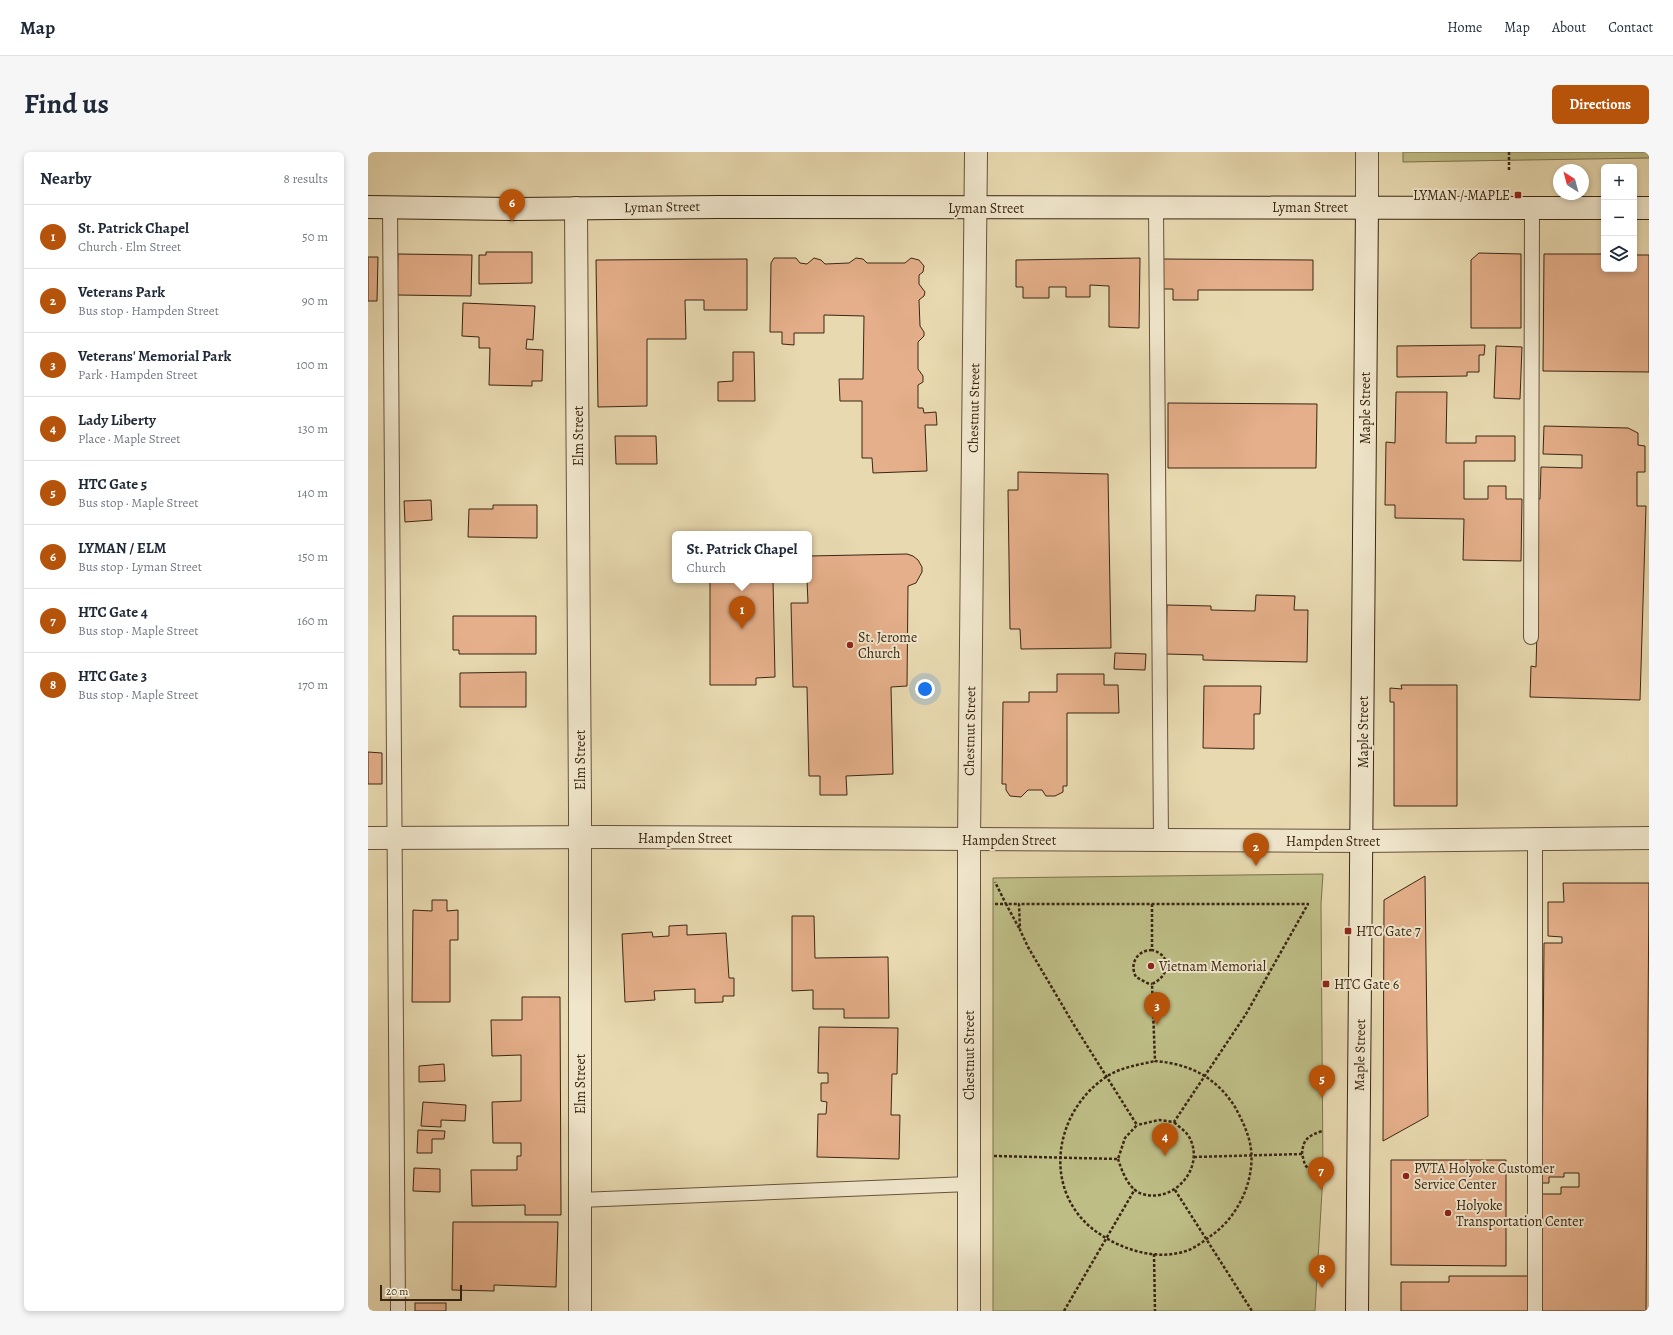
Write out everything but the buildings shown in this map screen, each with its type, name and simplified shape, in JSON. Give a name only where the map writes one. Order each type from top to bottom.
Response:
[{"type":"street","name":"Chestnut Street","points":[[969,1311],[969,840],[976,152]]},
{"type":"street","name":"Maple Street","points":[[1357,1311],[1367,152]]},
{"type":"street","name":"Lyman Street","points":[[368,207],[516,209],[719,207],[1601,208]]},
{"type":"street","name":"Elm Street","points":[[576,208],[580,837],[580,1311]]},
{"type":"street","points":[[1637,208],[1649,208]]},
{"type":"street","name":"Hampden Street","points":[[368,838],[580,837],[1161,841],[1362,841],[1649,838]]},
{"type":"lane","points":[[390,207],[398,1311]]},
{"type":"lane","points":[[1156,207],[1161,841]]},
{"type":"lane","points":[[1531,636],[1532,207]]},
{"type":"lane","points":[[1535,839],[1535,1311]]},
{"type":"lane","points":[[580,1200],[969,1184]]},
{"type":"path","points":[[1509,152],[1509,170]]},
{"type":"path","points":[[993,878],[1020,930],[1074,1026],[1137,1125]]},
{"type":"path","points":[[993,904],[1308,904],[1246,1014],[1174,1122]]},
{"type":"path","points":[[1019,904],[1020,930]]},
{"type":"path","points":[[1152,904],[1152,950]]},
{"type":"path","points":[[1152,950],[1157,952],[1165,959],[1166,969],[1162,978],[1152,984],[1141,981],[1136,977],[1133,967],[1138,955],[1142,952],[1152,950]]},
{"type":"path","points":[[1152,984],[1155,1061]]},
{"type":"path","points":[[1155,1061],[1179,1064],[1198,1071],[1223,1091],[1240,1116],[1246,1130],[1251,1156],[1247,1183],[1241,1200],[1223,1227],[1185,1251],[1154,1254],[1123,1247],[1098,1234],[1080,1218],[1071,1204],[1063,1183],[1061,1146],[1072,1113],[1088,1092],[1107,1077],[1126,1067],[1155,1061]]},
{"type":"path","points":[[1159,1120],[1174,1122],[1187,1134],[1192,1144],[1194,1157],[1191,1170],[1183,1183],[1175,1190],[1155,1195],[1142,1194],[1134,1188],[1123,1175],[1118,1159],[1125,1138],[1137,1125],[1159,1120]]},
{"type":"path","points":[[1322,1131],[1309,1136],[1303,1145],[1302,1154],[1305,1165],[1313,1174],[1322,1174]]},
{"type":"path","points":[[1194,1157],[1302,1154]]},
{"type":"path","points":[[994,1156],[1118,1159]]},
{"type":"path","points":[[1064,1311],[1134,1188]]},
{"type":"path","points":[[1175,1190],[1252,1311]]},
{"type":"path","points":[[1154,1254],[1155,1311]]},
{"type":"shaded area","points":[[1403,152],[1649,152],[1649,158],[1403,162]]},
{"type":"shaded area","points":[[1323,874],[1321,904],[1323,1174],[1315,1311],[993,1311],[993,878]]},
{"type":"place","name":"LYMAN / MAPLE","points":[[1518,195]]},
{"type":"place","name":"LYMAN / ELM","points":[[512,222]]},
{"type":"place","name":"St. Patrick Chapel","points":[[742,629]]},
{"type":"place","name":"St. Jerome Church","points":[[850,645]]},
{"type":"place","name":"Veterans Park","points":[[1256,866]]},
{"type":"place","name":"HTC Gate 7","points":[[1348,931]]},
{"type":"place","name":"Vietnam Memorial","points":[[1151,966]]},
{"type":"place","name":"HTC Gate 6","points":[[1326,984]]},
{"type":"place","name":"Veterans' Memorial Park","points":[[1157,1025]]},
{"type":"place","name":"HTC Gate 5","points":[[1322,1098]]},
{"type":"place","name":"Lady Liberty","points":[[1165,1156]]},
{"type":"place","name":"PVTA Holyoke Customer Service Center","points":[[1406,1176]]},
{"type":"place","name":"HTC Gate 4","points":[[1321,1190]]},
{"type":"place","name":"Holyoke Transportation Center","points":[[1448,1213]]},
{"type":"place","name":"HTC Gate 3","points":[[1322,1288]]}]
